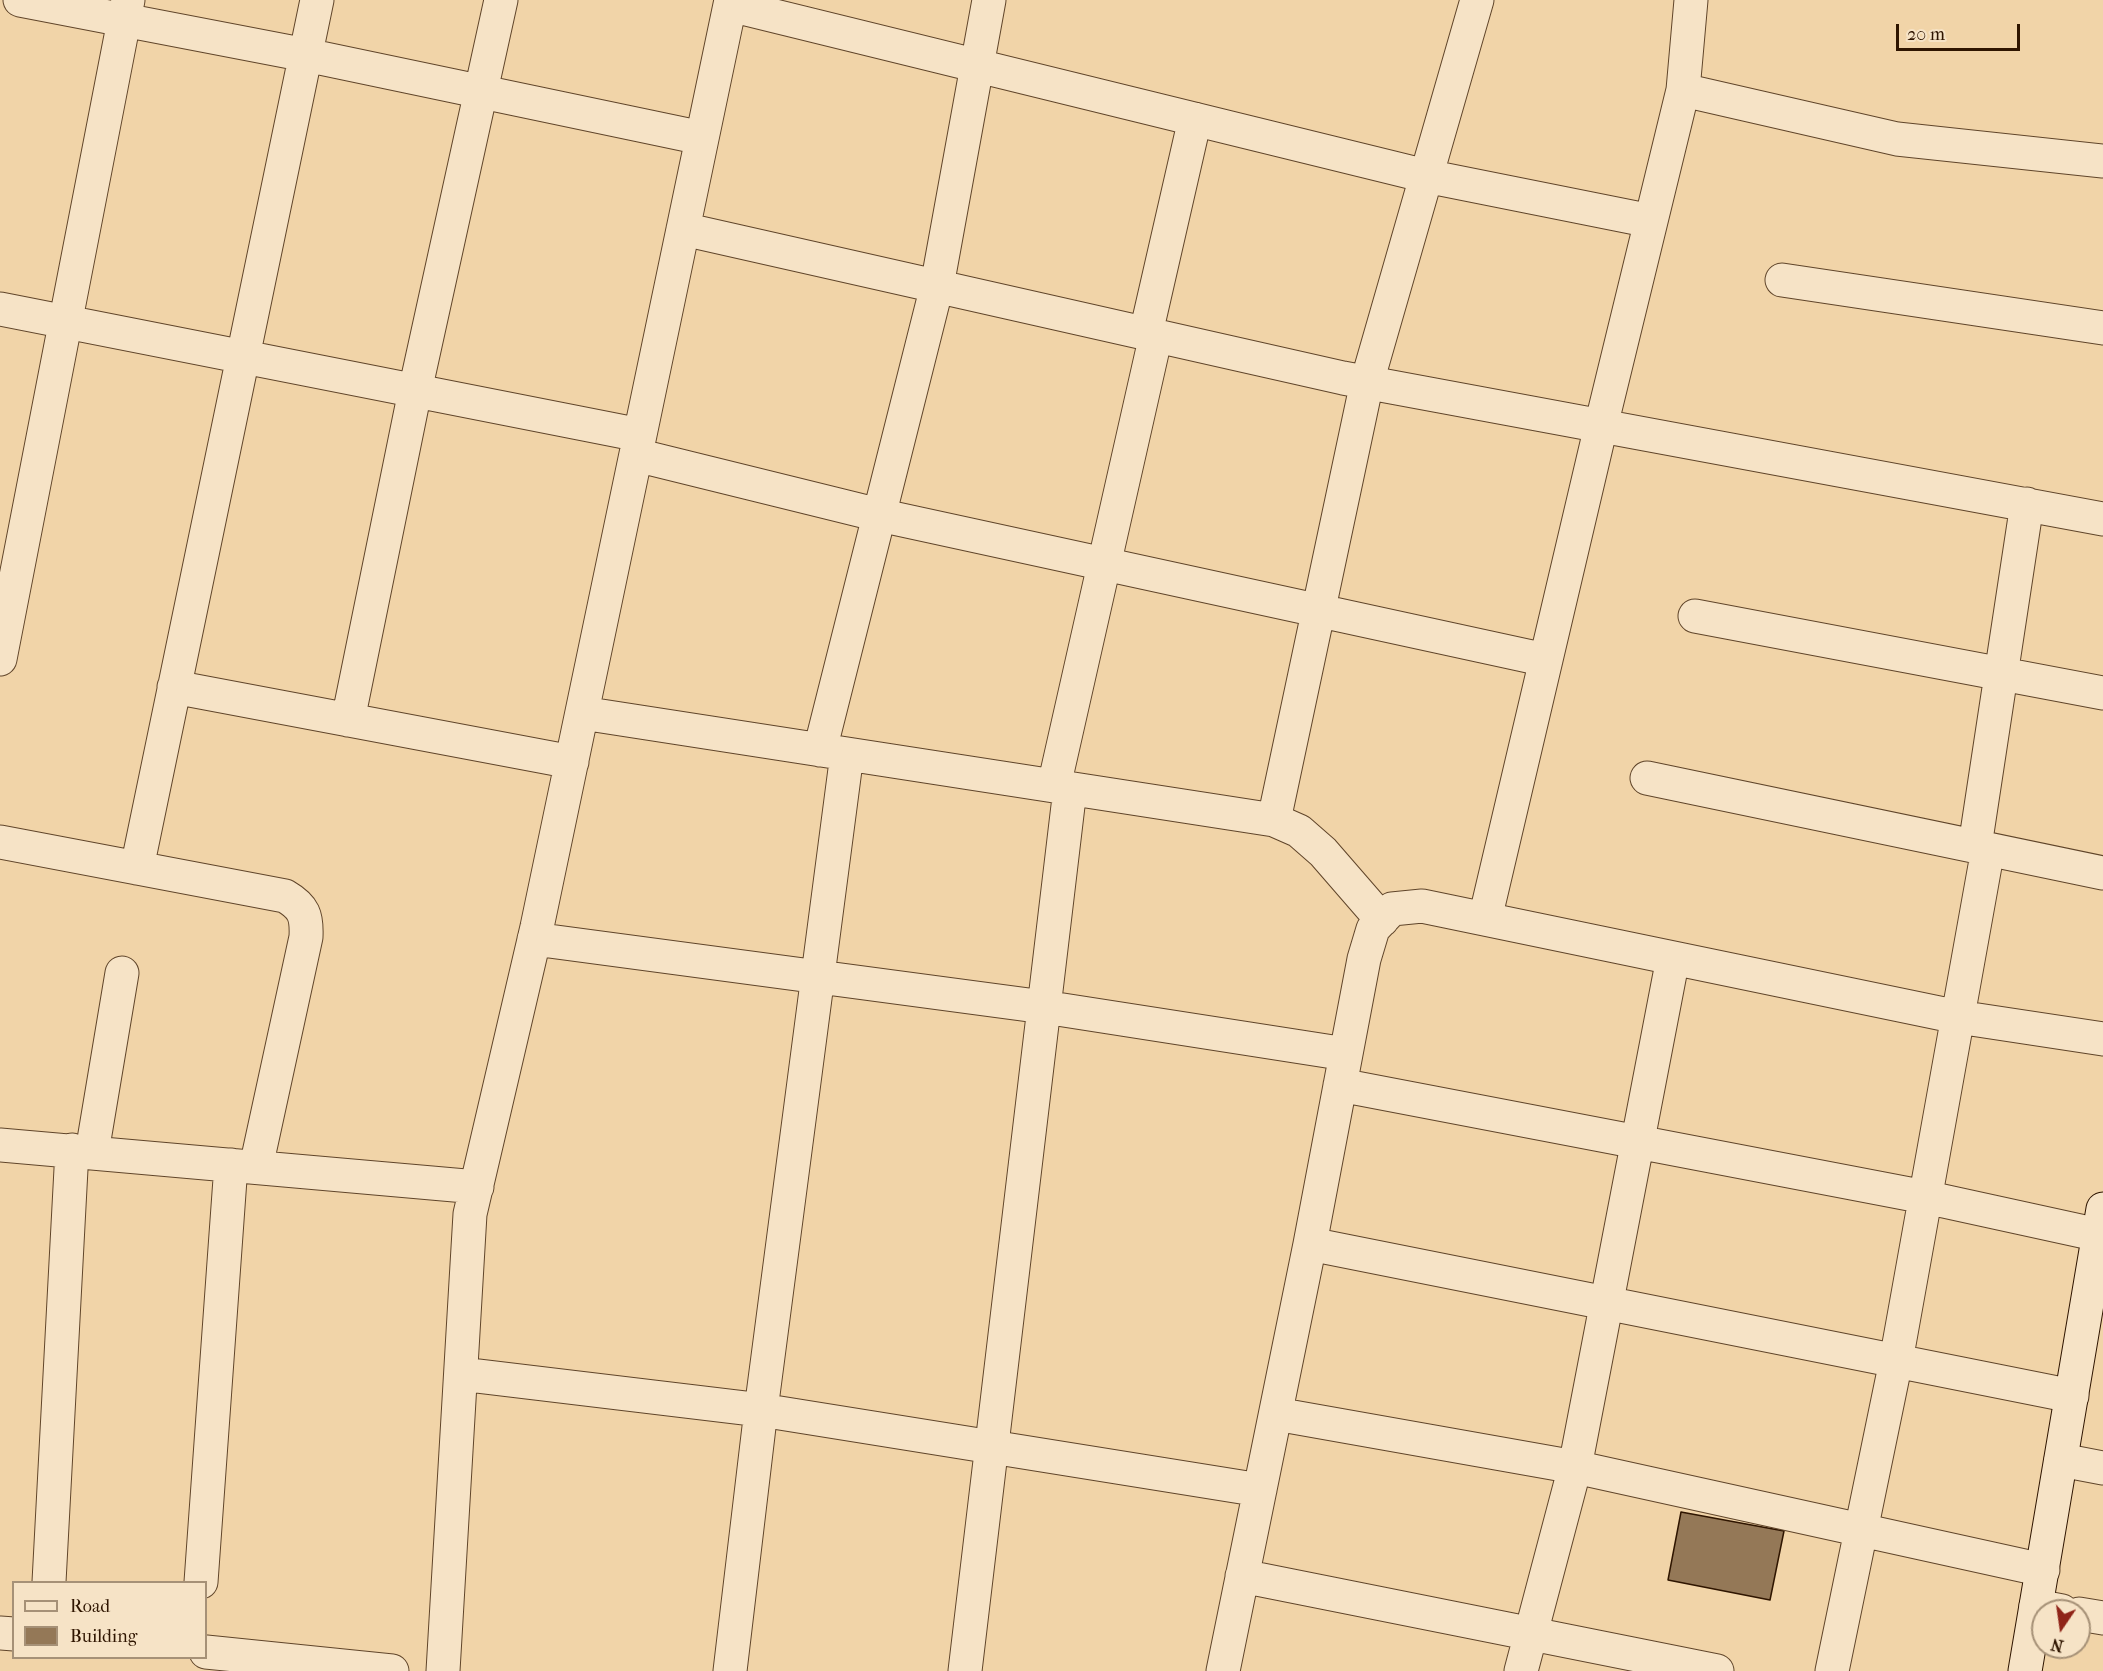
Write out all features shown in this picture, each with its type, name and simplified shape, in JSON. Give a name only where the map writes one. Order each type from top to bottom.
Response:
[{"type":"street","points":[[20,0],[126,10],[306,55],[702,138]]},
{"type":"street","points":[[137,868],[317,0]]},
{"type":"street","points":[[348,720],[415,391],[501,0]]},
{"type":"street","points":[[730,1671],[761,1410],[818,978],[833,752],[879,515],[937,286],[989,0]]},
{"type":"street","points":[[1274,820],[1367,382],[1477,0]]},
{"type":"street","points":[[1485,919],[1600,426],[1683,90],[1691,0]]},
{"type":"street","points":[[443,1671],[470,1215],[534,939],[731,3],[976,66],[1426,176],[1650,221]]},
{"type":"street","points":[[0,659],[126,10]]},
{"type":"street","points":[[1683,90],[1854,132],[1897,139],[2103,161]]},
{"type":"street","points":[[965,1671],[1044,1007],[1062,788],[1104,565],[1195,119]]},
{"type":"street","points":[[683,229],[1367,382],[2103,519]]},
{"type":"street","points":[[1782,280],[2103,328]]},
{"type":"street","points":[[0,309],[415,391],[638,445],[879,515],[1318,613],[1546,660]]},
{"type":"street","points":[[1832,1671],[1896,1361],[1958,1017],[1982,848],[2001,674],[2027,504]]},
{"type":"street","points":[[1695,616],[2103,693]]},
{"type":"street","points":[[174,687],[572,762]]},
{"type":"street","points":[[582,712],[1274,820],[1299,831],[1323,852],[1382,920]]},
{"type":"street","points":[[1647,778],[2103,873]]},
{"type":"street","points":[[0,842],[285,896],[301,905],[307,920],[306,937],[243,1166],[201,1581]]},
{"type":"street","points":[[1223,1671],[1310,1244],[1364,958],[1373,929],[1392,909],[1422,906],[1958,1017],[2103,1039]]},
{"type":"street","points":[[534,939],[1044,1007],[1343,1069],[1636,1142],[1925,1197],[2101,1222],[2043,1570],[2047,1599]]},
{"type":"street","points":[[1521,1671],[1575,1467],[1673,958]]},
{"type":"street","points":[[49,1581],[82,1151],[122,974]]},
{"type":"street","points":[[0,1145],[477,1187]]},
{"type":"street","points":[[1310,1244],[2072,1396]]},
{"type":"street","points":[[461,1374],[761,1410],[1260,1490]]},
{"type":"street","points":[[1276,1414],[1575,1467],[2043,1570]]},
{"type":"street","points":[[2061,1460],[2103,1468]]},
{"type":"street","points":[[1242,1576],[1716,1671]]},
{"type":"street","points":[[207,1652],[392,1671]]},
{"type":"street","points":[[2025,1671],[2031,1656]]},
{"type":"building","points":[[1681,1512],[1784,1531],[1770,1600],[1668,1580]]}]
